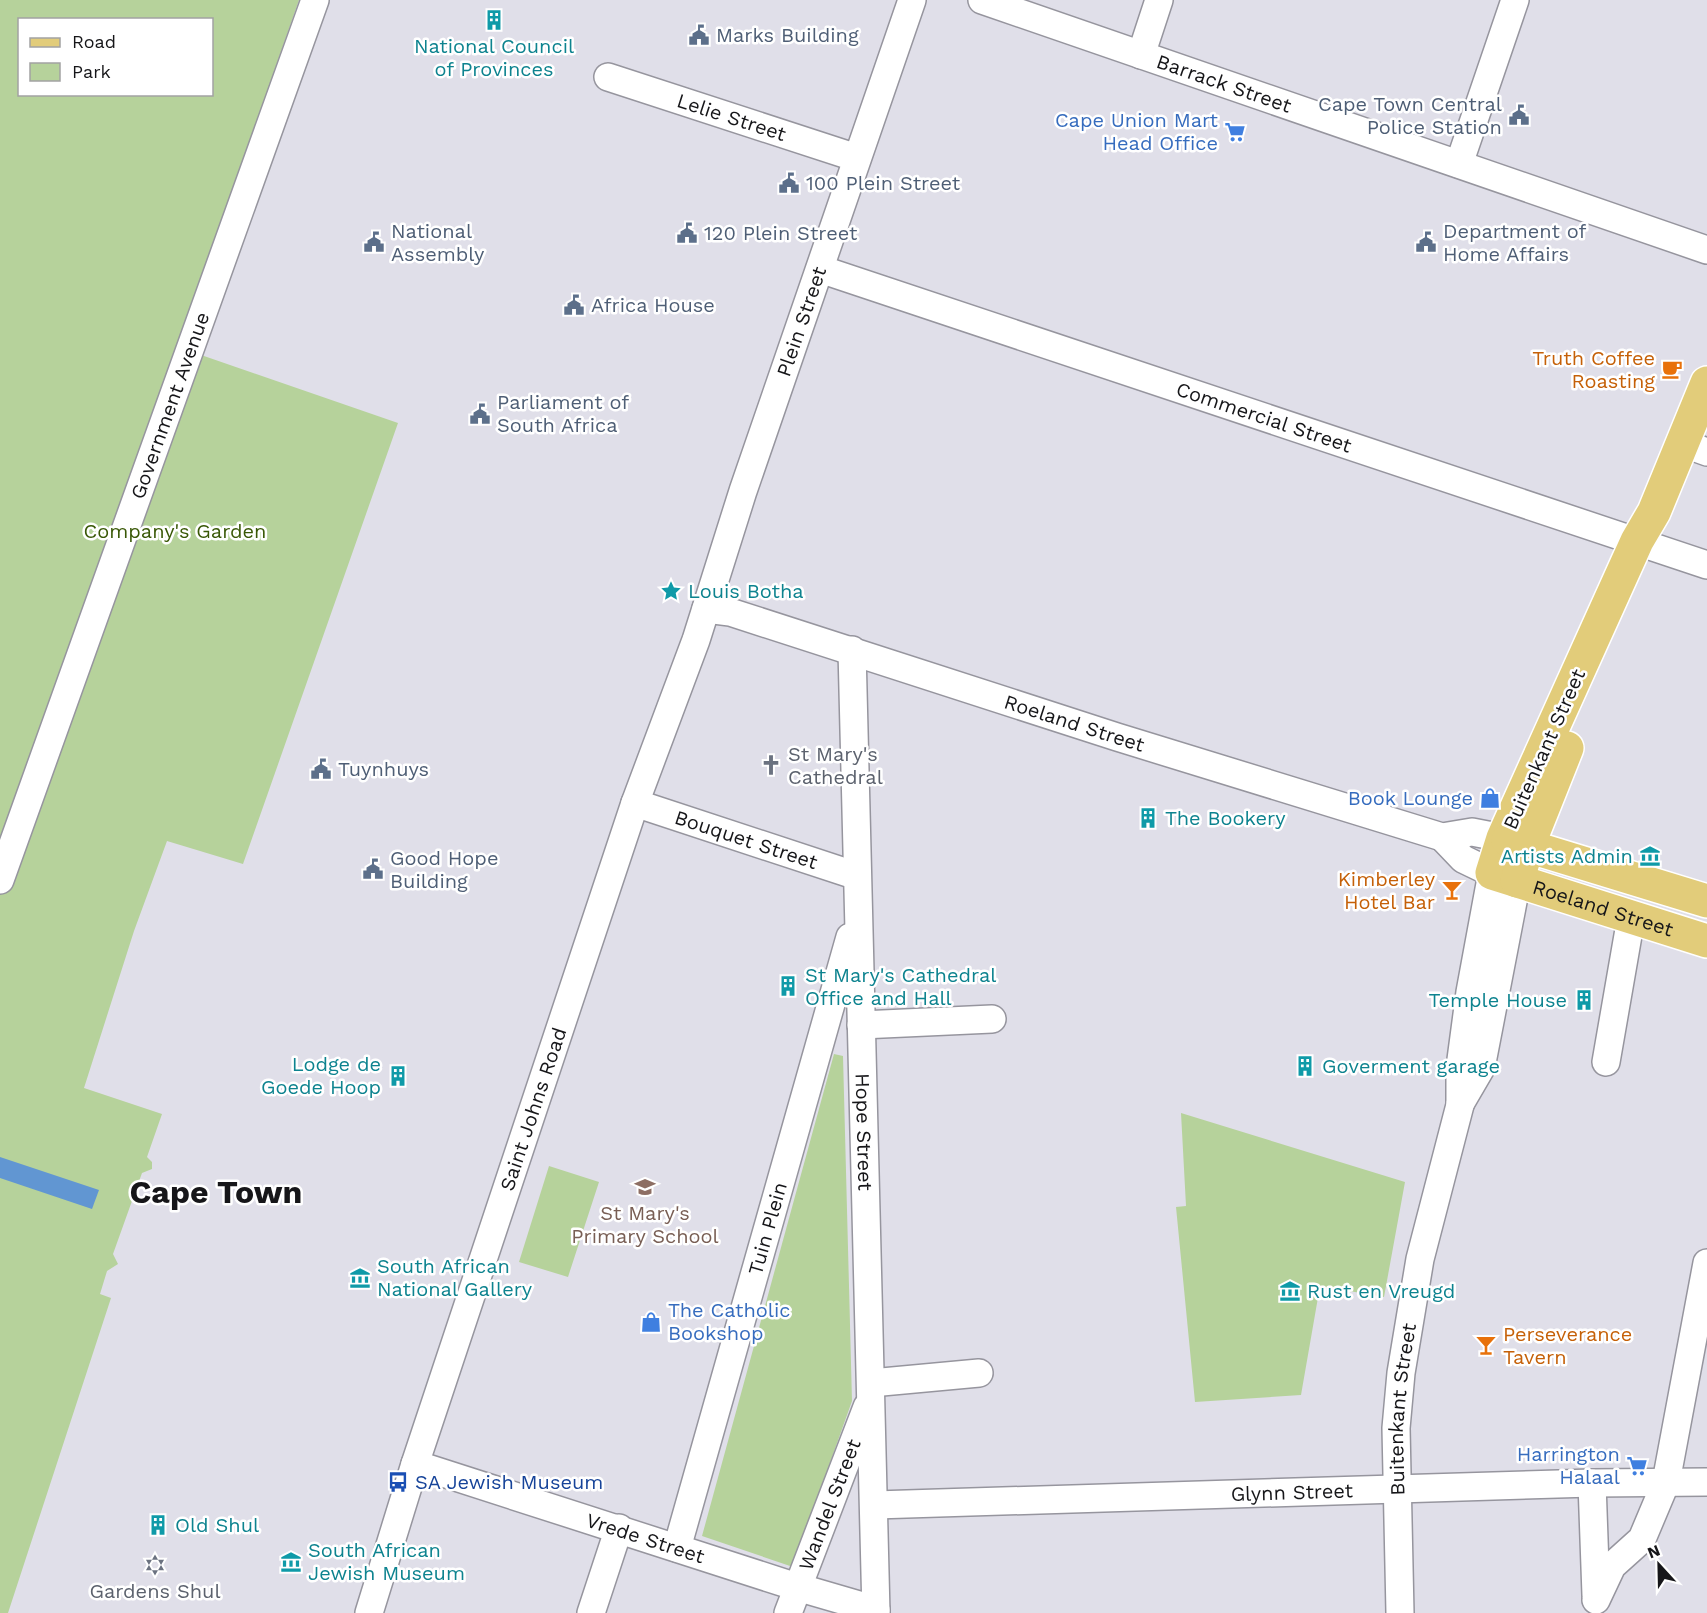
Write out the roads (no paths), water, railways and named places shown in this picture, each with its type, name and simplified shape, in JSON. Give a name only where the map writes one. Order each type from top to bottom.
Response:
[{"type":"main road","name":"Buitenkant Street","points":[[1505,877],[1516,842],[1643,543],[1654,512],[1695,447],[1707,383]]},
{"type":"main road","name":"Roeland Street","points":[[1516,842],[1707,901]]},
{"type":"main road","name":"Roeland Street","points":[[1505,877],[1707,941]]},
{"type":"street","name":"Government Avenue","points":[[0,880],[315,0]]},
{"type":"street","name":"Plein Street","points":[[706,609],[912,0]]},
{"type":"street","name":"Barrack Street","points":[[982,0],[1707,250]]},
{"type":"street","points":[[1141,55],[1159,0]]},
{"type":"street","points":[[1459,164],[1515,0]]},
{"type":"street","name":"Lelie Street","points":[[608,77],[857,158]]},
{"type":"street","name":"Commercial Street","points":[[819,270],[1707,565]]},
{"type":"street","name":"Roeland Street","points":[[706,609],[730,612],[1117,737],[1442,837],[1472,832],[1516,842]]},
{"type":"street","name":"Saint Johns Road","points":[[369,1613],[415,1464],[635,803],[706,609]]},
{"type":"street","name":"Hope Street","points":[[852,650],[876,1611]]},
{"type":"street","name":"Bouquet Street","points":[[635,803],[674,818],[857,876]]},
{"type":"street","name":"Roeland Street","points":[[1442,837],[1463,860],[1505,877]]},
{"type":"street","name":"Buitenkant Street","points":[[1400,1613],[1397,1405],[1406,1334],[1420,1259],[1460,1105],[1481,1068],[1505,877]]},
{"type":"street","name":"Tuin Plein","points":[[677,1548],[857,911]]},
{"type":"street","points":[[1606,1062],[1631,918]]},
{"type":"street","points":[[861,1025],[992,1018]]},
{"type":"street","points":[[1596,1606],[1612,1566],[1642,1539],[1666,1482],[1707,1263]]},
{"type":"street","points":[[871,1390],[978,1373]]},
{"type":"street","name":"Wandel Street","points":[[788,1613],[871,1390]]},
{"type":"street","name":"Vrede Street","points":[[415,1464],[876,1611]]},
{"type":"street","name":"Glynn Street","points":[[875,1505],[1592,1483],[1707,1482]]},
{"type":"street","points":[[1592,1483],[1596,1606]]},
{"type":"street","points":[[591,1613],[619,1528]]},
{"type":"water","points":[[0,1157],[99,1190],[92,1209],[0,1178]]},
{"type":"place","name":"National Council of Provinces","points":[[494,20]]},
{"type":"place","name":"Marks Building","points":[[699,35]]},
{"type":"place","name":"Cape Town Central Police Station","points":[[1519,115]]},
{"type":"place","name":"Cape Union Mart Head Office","points":[[1235,132]]},
{"type":"place","name":"100 Plein Street","points":[[789,183]]},
{"type":"place","name":"120 Plein Street","points":[[687,233]]},
{"type":"place","name":"National Assembly","points":[[374,242]]},
{"type":"place","name":"Department of Home Affairs","points":[[1426,242]]},
{"type":"place","name":"Africa House","points":[[574,305]]},
{"type":"place","name":"Truth Coffee Roasting","points":[[1672,369]]},
{"type":"place","name":"Parliament of South Africa","points":[[480,414]]},
{"type":"place","name":"Louis Botha","points":[[671,591]]},
{"type":"place","name":"St Mary's Cathedral","points":[[771,765]]},
{"type":"place","name":"Tuynhuys","points":[[321,769]]},
{"type":"place","name":"Book Lounge","points":[[1490,798]]},
{"type":"place","name":"The Bookery","points":[[1148,818]]},
{"type":"place","name":"Artists Admin","points":[[1650,856]]},
{"type":"place","name":"Good Hope Building","points":[[373,869]]},
{"type":"place","name":"Kimberley Hotel Bar","points":[[1452,890]]},
{"type":"place","name":"St Mary's Cathedral Office and Hall","points":[[788,986]]},
{"type":"place","name":"Temple House","points":[[1584,1000]]},
{"type":"place","name":"Goverment garage","points":[[1305,1066]]},
{"type":"place","name":"Lodge de Goede Hoop","points":[[398,1076]]},
{"type":"place","name":"St Mary's Primary School","points":[[645,1187]]},
{"type":"place","name":"South African National Gallery","points":[[360,1278]]},
{"type":"place","name":"Rust en Vreugd","points":[[1290,1291]]},
{"type":"place","name":"The Catholic Bookshop","points":[[651,1322]]},
{"type":"place","name":"Perseverance Tavern","points":[[1486,1345]]},
{"type":"place","name":"Harrington Halaal","points":[[1637,1466]]},
{"type":"place","name":"SA Jewish Museum","points":[[398,1482]]},
{"type":"place","name":"Old Shul","points":[[158,1525]]},
{"type":"place","name":"South African Jewish Museum","points":[[291,1562]]},
{"type":"place","name":"Gardens Shul","points":[[155,1565]]},
{"type":"district","name":"Cape Town","points":[[216,1192]]},
{"type":"park label","name":"Company's Garden","points":[[175,531]]}]
